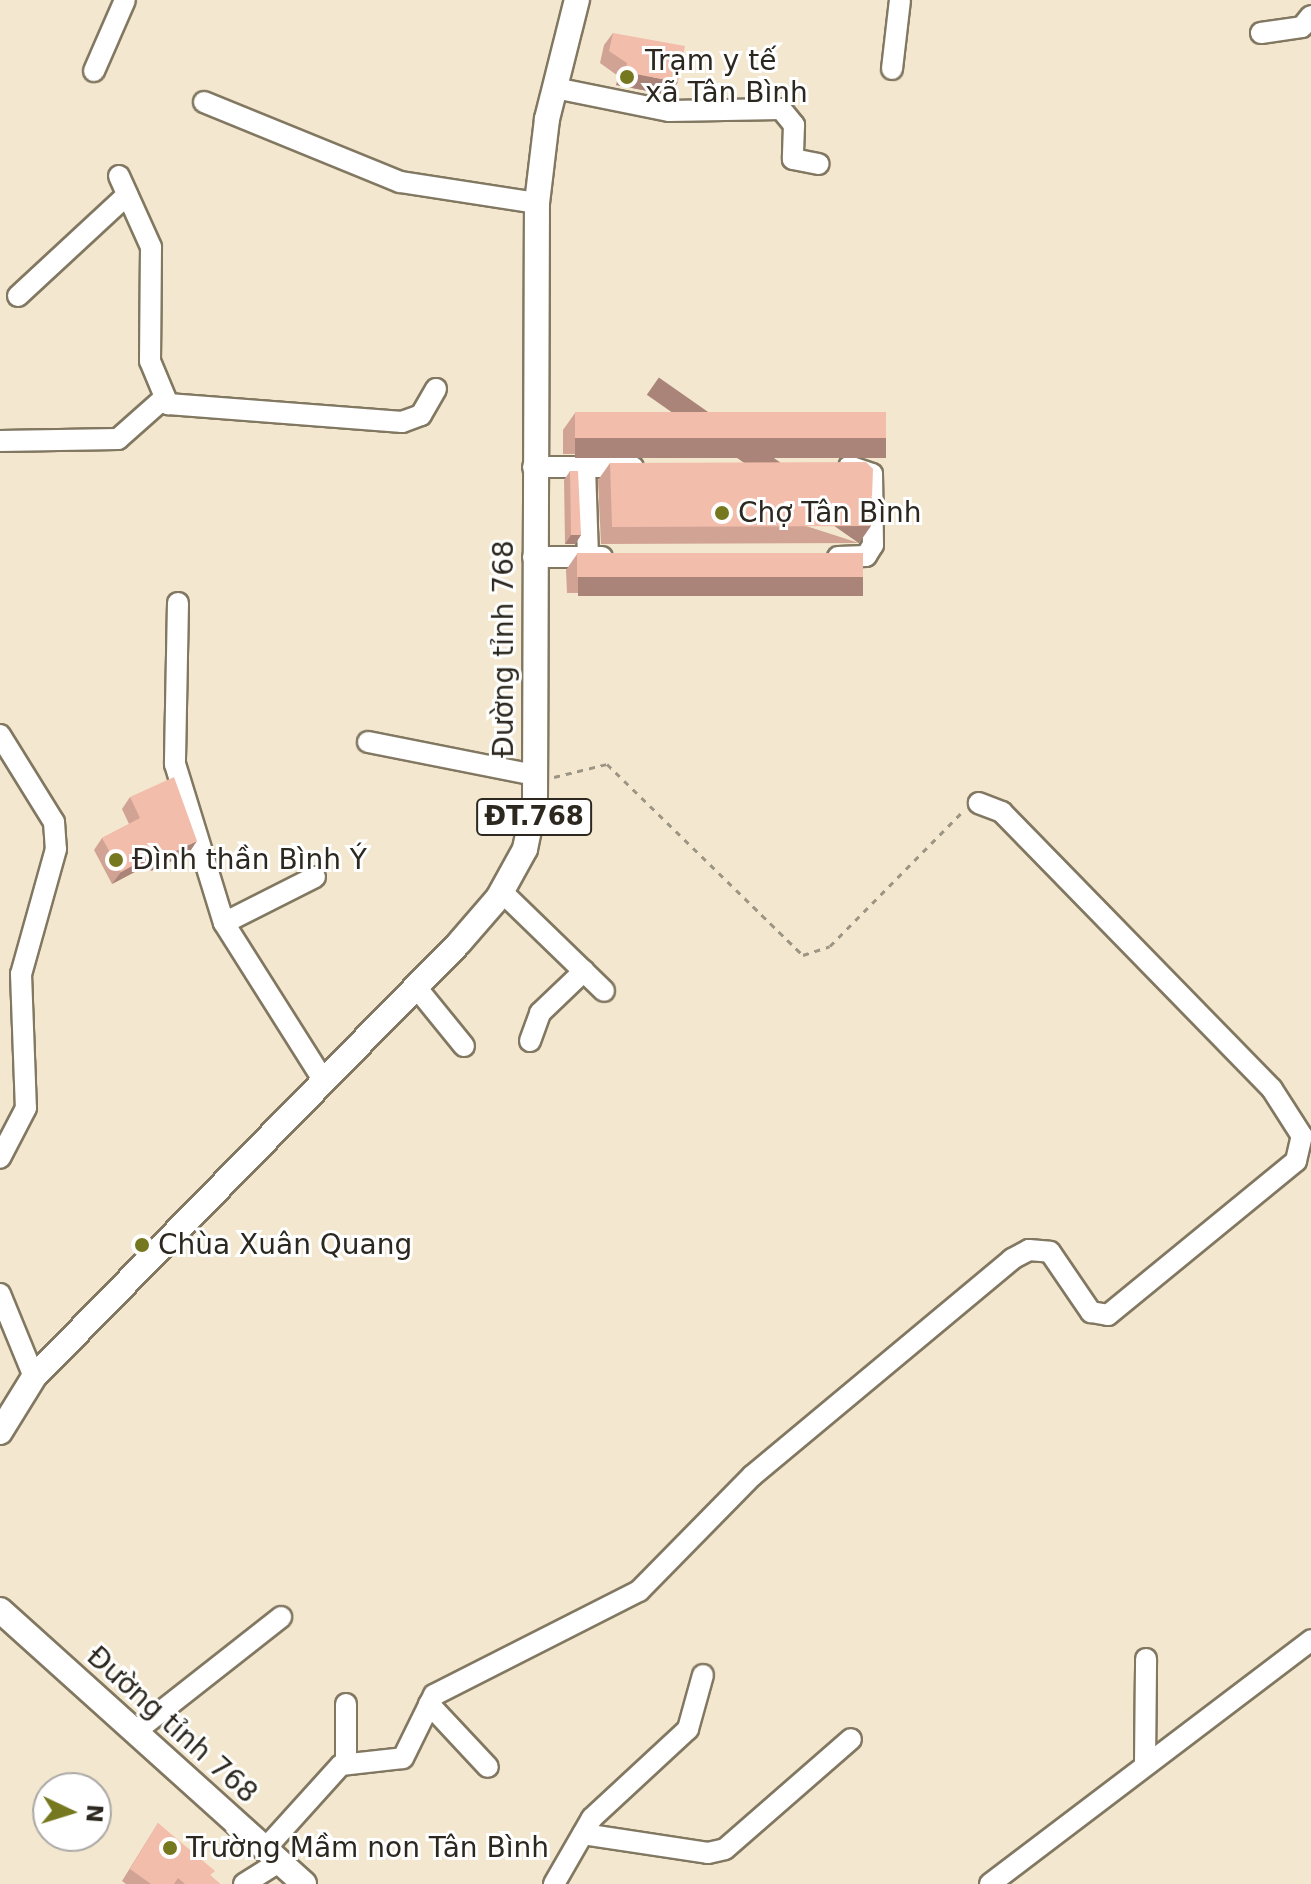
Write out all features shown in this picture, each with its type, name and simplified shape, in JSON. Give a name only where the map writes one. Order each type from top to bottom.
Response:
[{"type":"main road","name":"Đường tỉnh 768","points":[[0,1432],[34,1377],[416,987],[502,892],[534,821],[533,467],[537,203],[555,88],[577,0]]},
{"type":"main road","name":"Đường tỉnh 768","points":[[0,1610],[304,1884]]},
{"type":"street","points":[[94,71],[125,0]]},
{"type":"street","points":[[892,69],[900,0]]},
{"type":"street","points":[[1261,33],[1302,27],[1311,16]]},
{"type":"street","points":[[555,88],[669,111],[781,109],[794,125],[793,159],[819,164]]},
{"type":"street","points":[[204,102],[400,182],[537,203]]},
{"type":"street","points":[[18,296],[123,185],[152,254],[150,361],[163,399]]},
{"type":"street","points":[[0,441],[118,439],[163,399],[402,422],[421,415],[436,389]]},
{"type":"street","points":[[811,557],[866,556],[873,545],[872,474],[830,466]]},
{"type":"street","points":[[533,467],[662,467]]},
{"type":"street","points":[[585,467],[588,557]]},
{"type":"street","points":[[533,557],[620,557]]},
{"type":"street","points":[[178,603],[175,764],[224,923],[324,1081]]},
{"type":"street","points":[[0,735],[54,822],[56,849],[21,974],[26,1108],[0,1158]]},
{"type":"street","points":[[368,742],[535,779]]},
{"type":"street","points":[[346,1762],[403,1758],[429,1704],[481,1669],[631,1598],[752,1476],[1012,1259],[1029,1250],[1050,1252],[1091,1312],[1108,1315],[1296,1161],[1302,1136],[1272,1089],[1002,812],[979,803]]},
{"type":"street","points":[[224,923],[315,877]]},
{"type":"street","points":[[502,892],[604,991]]},
{"type":"street","points":[[530,1041],[540,1013],[584,971]]},
{"type":"street","points":[[416,987],[464,1046]]},
{"type":"street","points":[[0,1294],[34,1377]]},
{"type":"street","points":[[135,1732],[281,1617]]},
{"type":"street","points":[[990,1884],[1145,1763],[1311,1640]]},
{"type":"street","points":[[1145,1763],[1146,1659]]},
{"type":"street","points":[[554,1884],[583,1834],[688,1729],[703,1675]]},
{"type":"street","points":[[244,1884],[272,1855],[346,1762],[346,1704]]},
{"type":"street","points":[[429,1704],[488,1767]]},
{"type":"street","points":[[583,1834],[708,1853],[725,1849],[851,1739]]},
{"type":"path","points":[[535,779],[607,764],[789,947],[817,956],[964,810],[979,803]]},
{"type":"building","points":[[613,33],[685,46],[678,82],[625,72],[627,63],[609,51]]},
{"type":"building","points":[[575,412],[886,412],[886,438],[575,438]]},
{"type":"building","points":[[866,462],[873,469],[871,526],[612,527],[610,463]]},
{"type":"building","points":[[570,471],[578,471],[581,535],[571,535]]},
{"type":"building","points":[[577,553],[863,553],[863,577],[577,577]]},
{"type":"building","points":[[174,777],[197,841],[159,859],[156,853],[121,872],[102,838],[140,818],[130,797]]},
{"type":"building","name":"Trường Mầm non Tân Bình","points":[[158,1823],[215,1871],[210,1875],[220,1884],[185,1884],[178,1878],[174,1884],[151,1884],[130,1869]]},
{"type":"place","name":"Trạm y tế xã Tân Bình","points":[[627,77]]},
{"type":"place","name":"Chợ Tân Bình","points":[[722,513]]},
{"type":"place","name":"Đình thần Bình Ý","points":[[116,860]]},
{"type":"place","name":"Chùa Xuân Quang","points":[[142,1245]]},
{"type":"place","name":"Trường Mầm non Tân Bình","points":[[170,1848]]}]
